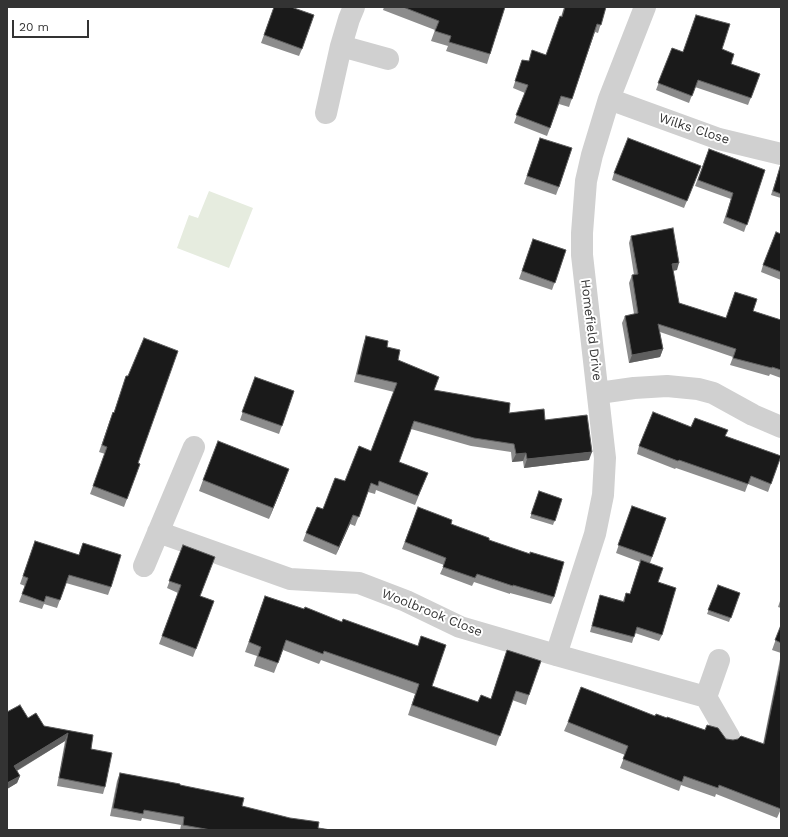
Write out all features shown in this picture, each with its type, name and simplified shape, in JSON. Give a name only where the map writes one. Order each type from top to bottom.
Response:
[{"type":"street","points":[[326,113],[341,46],[354,7]]},
{"type":"street","name":"Homefield Drive","points":[[556,656],[595,534],[603,495],[605,458],[599,393],[582,255],[586,181],[592,155],[609,100],[645,7]]},
{"type":"street","points":[[341,46],[388,59]]},
{"type":"street","name":"Wilks Close","points":[[609,100],[719,139],[781,154]]},
{"type":"street","points":[[599,393],[634,388],[667,386],[698,389],[713,393],[753,415],[781,427]]},
{"type":"street","points":[[144,566],[194,447]]},
{"type":"street","name":"Woolbrook Close","points":[[158,532],[290,579],[359,583],[406,602],[460,627],[556,656],[706,697]]},
{"type":"street","points":[[718,660],[706,697],[729,737]]},
{"type":"shaded area","points":[[209,191],[253,208],[229,268],[177,248],[189,215],[198,218]]},
{"type":"building","points":[[274,7],[291,7],[314,15],[302,49],[264,35]]},
{"type":"building","points":[[403,7],[505,7],[490,54],[449,42],[451,36],[435,31],[439,21]]},
{"type":"building","points":[[565,7],[606,7],[601,25],[597,24],[572,99],[561,96],[550,128],[516,115],[528,85],[515,81],[522,60],[529,61],[532,50],[546,55],[560,16],[562,17]]},
{"type":"building","points":[[696,15],[730,24],[722,49],[734,54],[731,64],[760,74],[751,98],[698,80],[692,96],[658,83],[672,48],[683,52]]},
{"type":"building","points":[[540,138],[572,148],[559,187],[527,176]]},
{"type":"building","points":[[628,138],[701,166],[687,201],[614,173]]},
{"type":"building","points":[[709,149],[765,170],[747,225],[726,217],[733,193],[698,180]]},
{"type":"building","points":[[780,167],[781,168],[781,194],[773,191]]},
{"type":"building","points":[[673,228],[679,263],[672,264],[679,303],[726,318],[735,292],[757,299],[753,311],[781,320],[781,370],[733,358],[736,349],[658,324],[663,349],[632,355],[625,316],[638,313],[632,275],[638,274],[631,236]]},
{"type":"building","points":[[776,232],[781,234],[781,272],[763,265]]},
{"type":"building","points":[[533,239],[566,250],[555,283],[522,271]]},
{"type":"building","points":[[366,336],[388,341],[387,347],[400,350],[398,360],[439,377],[434,390],[510,403],[509,413],[544,409],[545,420],[587,415],[592,452],[527,459],[526,453],[516,454],[514,444],[474,438],[414,421],[399,462],[428,473],[418,496],[379,481],[378,486],[371,483],[359,517],[353,515],[339,547],[306,533],[317,507],[323,509],[335,478],[345,481],[359,446],[371,451],[397,383],[357,374]]},
{"type":"building","points":[[144,338],[178,351],[138,463],[140,464],[127,499],[93,486],[107,447],[102,445],[113,412],[114,413],[126,376],[128,376]]},
{"type":"building","points":[[255,377],[294,391],[282,426],[242,412]]},
{"type":"building","points":[[653,412],[691,427],[695,418],[728,430],[725,436],[781,456],[771,484],[751,476],[748,484],[679,460],[678,461],[639,446]]},
{"type":"building","points":[[218,441],[289,469],[273,508],[203,480]]},
{"type":"building","points":[[539,491],[562,499],[555,521],[531,514]]},
{"type":"building","points":[[632,506],[666,518],[652,557],[618,545]]},
{"type":"building","points":[[418,507],[452,520],[451,524],[489,538],[489,540],[530,554],[530,552],[564,562],[554,597],[477,574],[475,578],[443,567],[446,558],[405,542]]},
{"type":"building","points":[[35,541],[79,555],[83,543],[121,555],[111,587],[69,575],[60,600],[46,596],[44,602],[22,594],[28,578],[23,576]]},
{"type":"building","points":[[183,545],[215,557],[200,596],[214,601],[196,649],[162,636],[181,585],[169,581]]},
{"type":"building","points":[[641,560],[663,568],[658,582],[676,588],[662,635],[637,627],[634,637],[592,626],[600,595],[624,602],[626,593],[630,594]]},
{"type":"building","points":[[718,585],[740,593],[731,618],[708,610]]},
{"type":"building","points":[[265,596],[304,609],[305,607],[342,622],[343,619],[418,646],[421,636],[446,645],[432,686],[478,702],[481,695],[491,699],[507,650],[541,661],[529,695],[516,691],[500,736],[412,705],[419,684],[324,651],[323,654],[286,640],[278,663],[258,656],[261,647],[249,642]]},
{"type":"building","points":[[781,625],[781,643],[775,640]]},
{"type":"building","points":[[781,661],[781,809],[719,785],[718,788],[684,776],[682,782],[623,759],[628,746],[568,722],[581,687],[655,716],[656,714],[667,717],[705,730],[707,725],[718,728],[726,739],[738,739],[741,736],[764,744]]},
{"type":"building","points":[[20,705],[28,718],[36,713],[44,726],[93,735],[91,749],[112,753],[105,787],[59,778],[68,733],[14,766],[20,776],[7,783],[7,712]]},
{"type":"building","points":[[120,773],[244,798],[242,806],[290,818],[319,822],[318,828],[331,830],[211,830],[183,825],[184,817],[144,810],[143,814],[113,808]]}]
